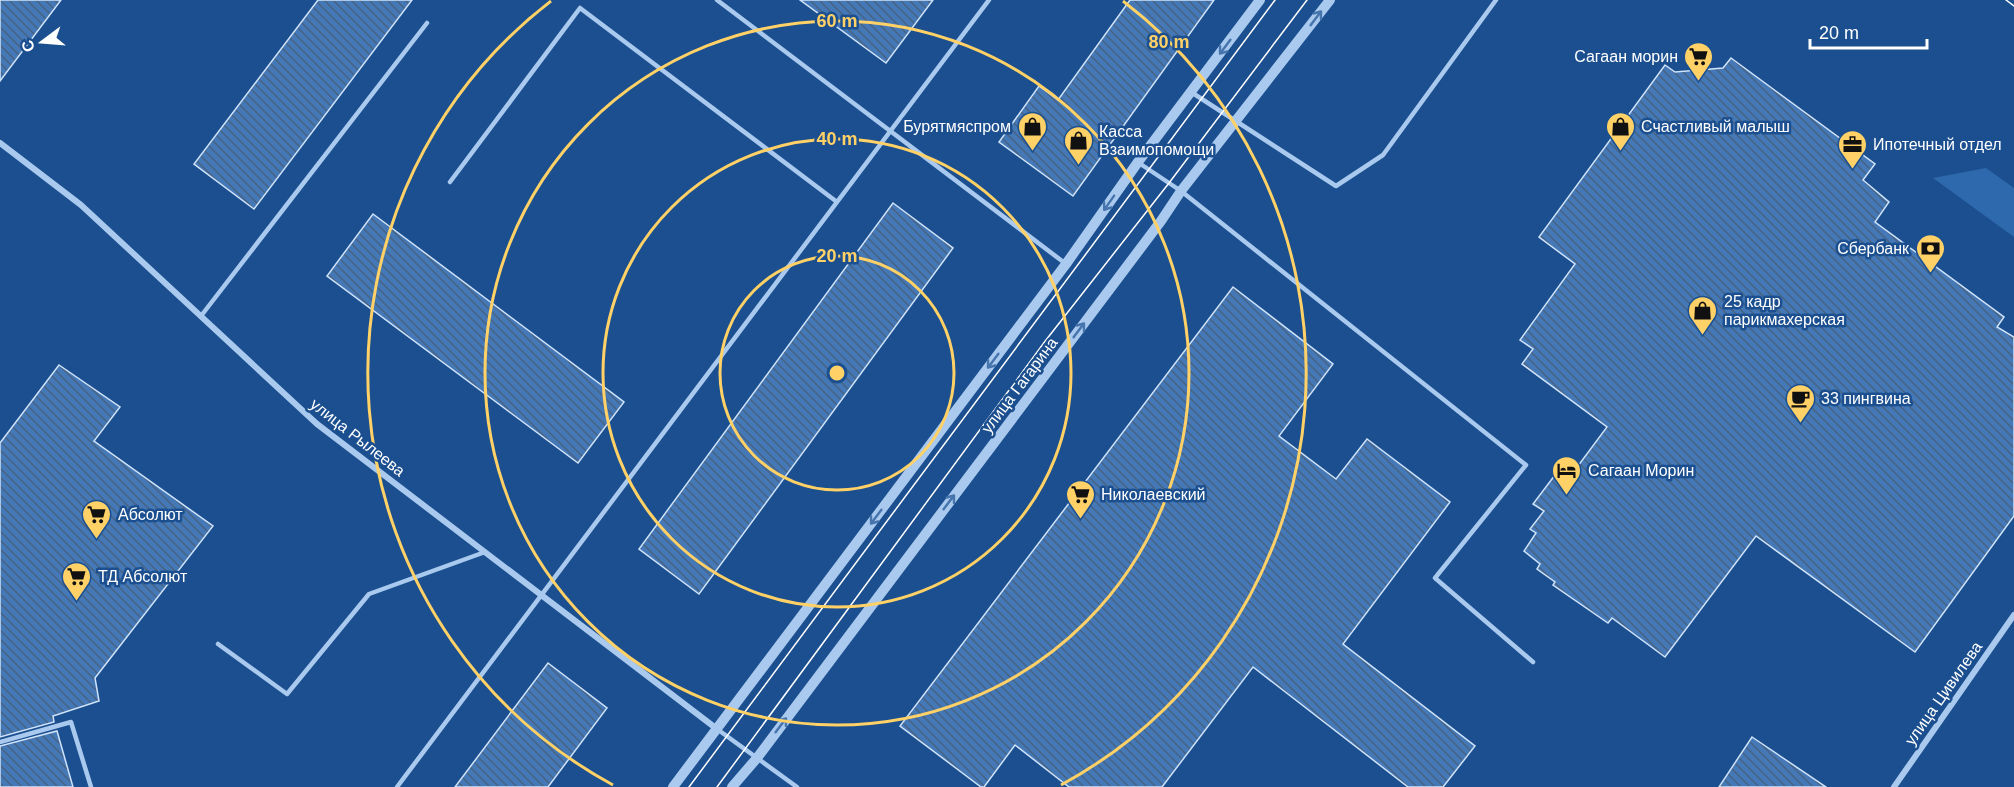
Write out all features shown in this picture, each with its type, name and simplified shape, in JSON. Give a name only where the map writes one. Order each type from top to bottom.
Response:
[{"type":"street","points":[[673,787],[1066,264],[1138,162],[1260,0]]},
{"type":"street","name":"улица Гагарина","points":[[732,787],[757,758],[1181,191],[1330,0]]},
{"type":"street","name":"улица Рылеева","points":[[0,143],[81,205],[317,424],[717,729]]},
{"type":"street","name":"улица Цивилева","points":[[1894,787],[2014,615]]},
{"type":"lane","points":[[717,0],[1066,264]]},
{"type":"lane","points":[[397,787],[989,0]]},
{"type":"lane","points":[[1191,92],[1336,186],[1383,155],[1496,0]]},
{"type":"lane","points":[[450,182],[580,8],[837,202]]},
{"type":"lane","points":[[201,316],[427,23]]},
{"type":"lane","points":[[1138,162],[1181,191],[1526,465],[1434,578],[1533,662]]},
{"type":"lane","points":[[218,644],[287,694],[369,594],[485,552]]},
{"type":"lane","points":[[0,742],[71,722],[92,787]]},
{"type":"lane","points":[[717,729],[797,787]]},
{"type":"shaded area","points":[[1986,168],[2014,188],[2014,237],[1933,178]]},
{"type":"building","points":[[0,0],[61,0],[0,81]]},
{"type":"building","points":[[318,0],[412,0],[254,209],[194,164]]},
{"type":"building","points":[[800,0],[933,0],[886,63]]},
{"type":"building","points":[[1130,0],[1214,0],[1073,196],[999,142],[1039,86],[1058,100]]},
{"type":"building","points":[[1731,58],[1875,164],[1863,180],[1889,202],[1875,222],[2004,317],[1997,327],[2014,337],[2014,516],[1915,652],[1756,536],[1665,657],[1612,618],[1608,623],[1553,585],[1555,582],[1537,569],[1540,564],[1524,551],[1536,533],[1530,529],[1544,511],[1533,504],[1561,467],[1572,474],[1607,427],[1522,364],[1533,349],[1520,340],[1575,264],[1539,237],[1665,65],[1675,72],[1723,68]]},
{"type":"building","points":[[893,203],[953,248],[699,594],[639,549]]},
{"type":"building","points":[[373,214],[624,402],[578,463],[327,276]]},
{"type":"building","points":[[1233,287],[1333,364],[1279,436],[1336,479],[1367,439],[1450,502],[1343,644],[1475,746],[1443,787],[1408,787],[1253,667],[1162,787],[1069,787],[1015,745],[984,787],[981,787],[900,726]]},
{"type":"building","name":"ТД Абсолют","points":[[59,365],[120,407],[94,441],[213,526],[95,678],[99,701],[53,716],[54,722],[0,737],[0,443]]},
{"type":"building","points":[[548,663],[607,708],[548,787],[455,787]]},
{"type":"building","points":[[57,731],[73,787],[0,787],[0,746]]},
{"type":"building","points":[[1752,737],[1826,787],[1719,787]]},
{"type":"tram line","points":[[689,787],[1275,0]]},
{"type":"tram line","points":[[717,787],[1046,340],[1169,183],[1307,0]]},
{"type":"tram line","points":[[2006,0],[2014,6]]},
{"type":"place","name":"Сагаан морин","points":[[1699,82]]},
{"type":"place","name":"Бурятмяспром","points":[[1032,152]]},
{"type":"place","name":"Счастливый малыш","points":[[1620,152]]},
{"type":"place","name":"Касса Взаимопомощи","points":[[1078,166]]},
{"type":"place","name":"Ипотечный отдел","points":[[1852,170]]},
{"type":"place","name":"Сбербанк","points":[[1930,274]]},
{"type":"place","name":"25 кадр парикмахерская","points":[[1703,336]]},
{"type":"place","name":"33 пингвина","points":[[1800,424]]},
{"type":"place","name":"Сагаан Морин","points":[[1567,496]]},
{"type":"place","name":"Николаевский","points":[[1080,520]]},
{"type":"place","name":"Абсолют","points":[[97,540]]},
{"type":"place","name":"ТД Абсолют","points":[[77,602]]}]
